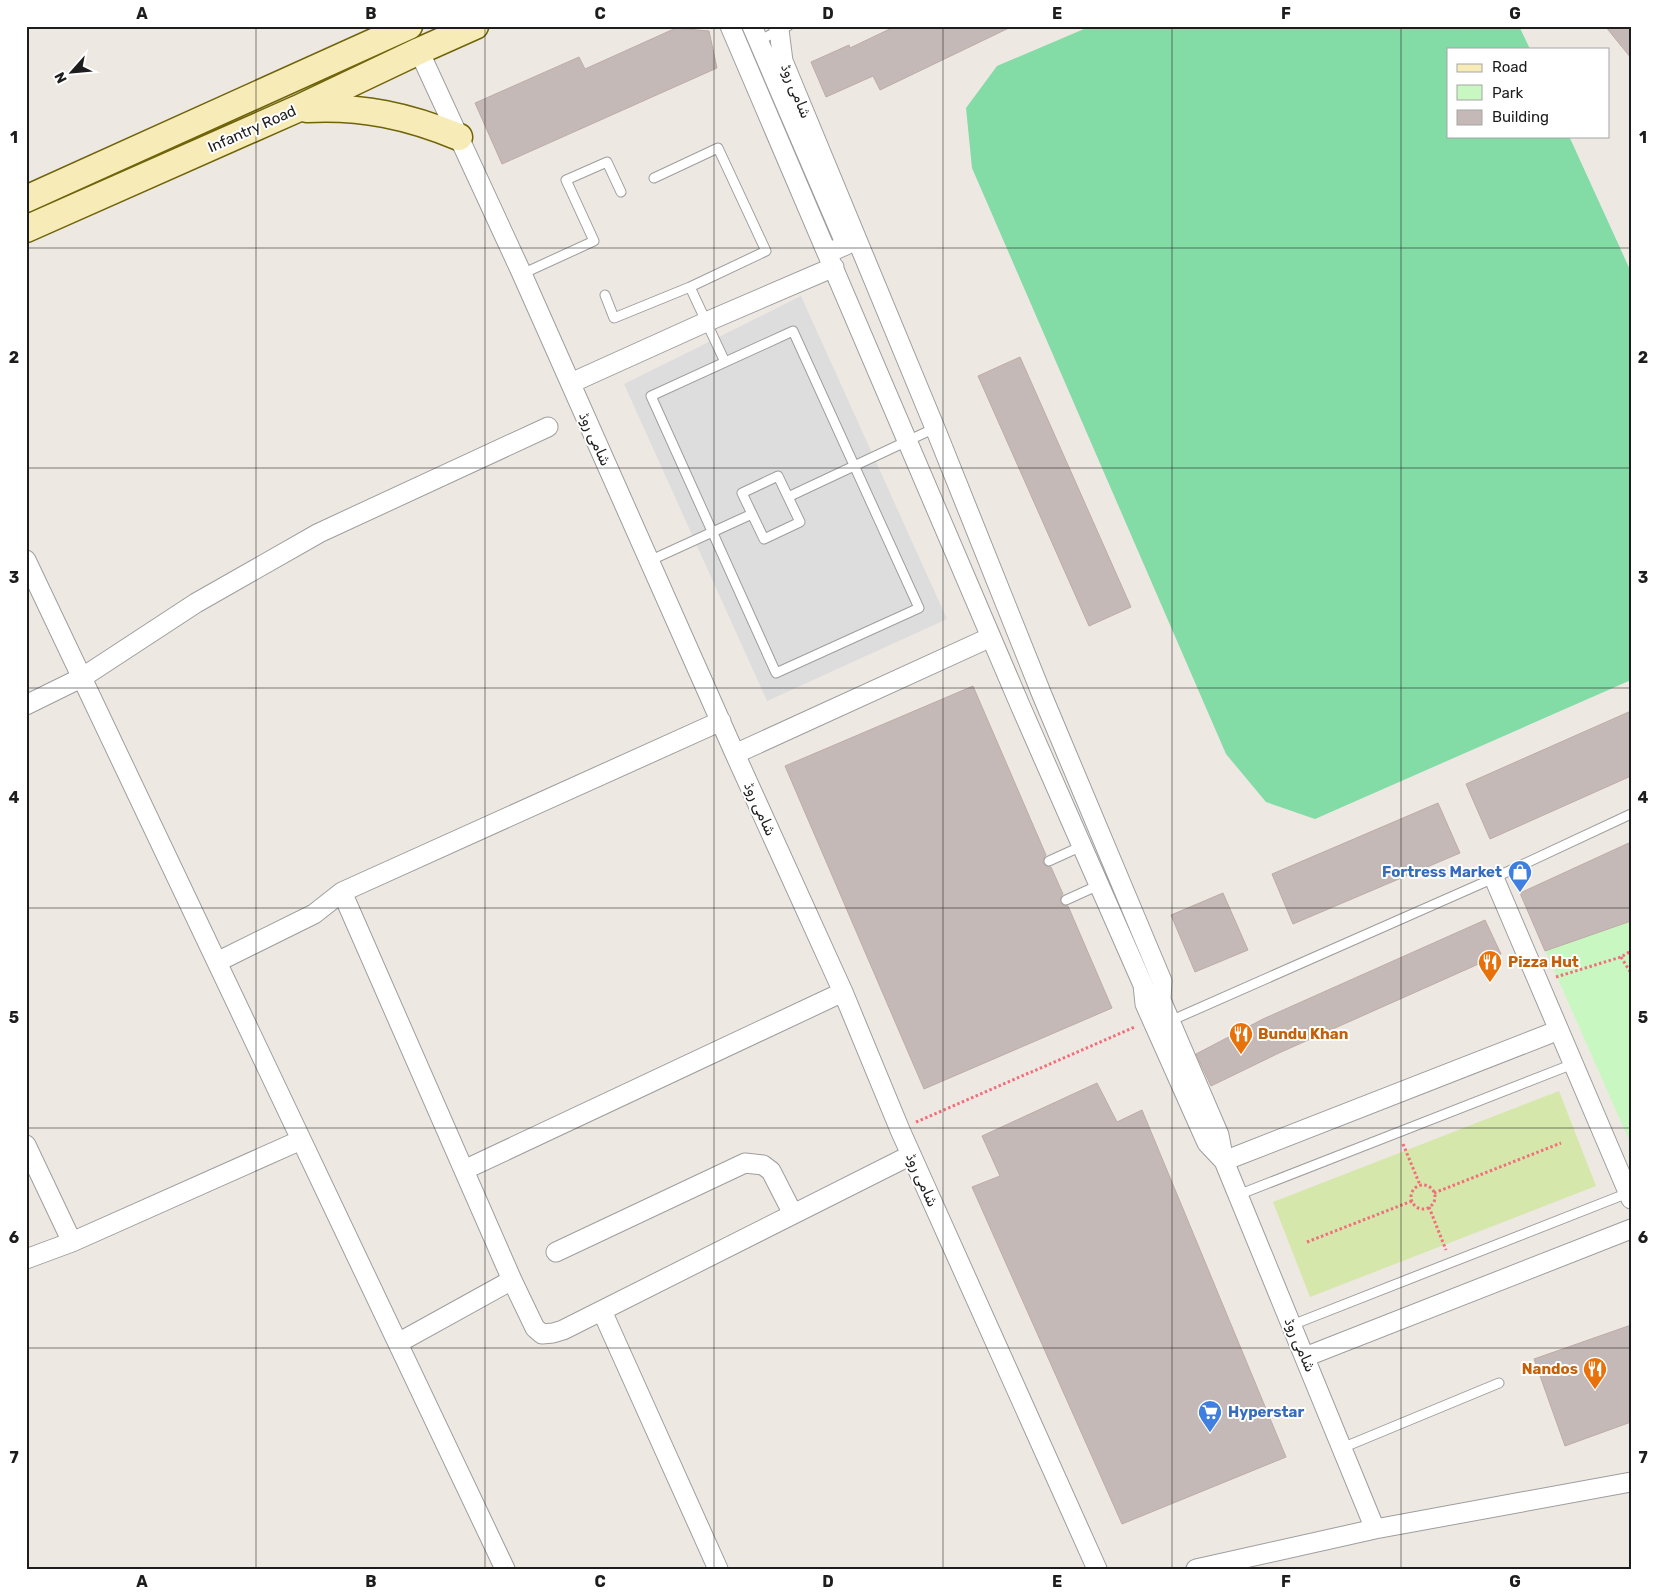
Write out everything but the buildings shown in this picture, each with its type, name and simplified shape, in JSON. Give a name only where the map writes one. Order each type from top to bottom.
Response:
[{"type":"main road","name":"Infantry Road","points":[[26,199],[409,26]]},
{"type":"main road","name":"Infantry Road","points":[[26,229],[297,109],[419,50],[476,26]]},
{"type":"main road","points":[[297,109],[364,110],[420,122],[459,137]]},
{"type":"street","name":"شامی روڈ","points":[[730,26],[1020,705],[1143,985],[1145,1004],[1161,1020],[1219,1135],[1224,1161],[1375,1529]]},
{"type":"street","name":"شامی روڈ","points":[[783,28],[784,62],[935,428],[1042,695],[1162,981],[1161,1020]]},
{"type":"street","name":"شامی روڈ","points":[[755,34],[875,310],[894,328]]},
{"type":"street","name":"شامی روڈ","points":[[419,50],[522,274],[843,992],[900,1130],[1096,1569]]},
{"type":"street","points":[[571,383],[706,322],[831,260],[846,245]]},
{"type":"street","points":[[26,705],[83,677],[196,603],[319,533],[548,427]]},
{"type":"street","points":[[26,560],[505,1569]]},
{"type":"street","points":[[735,754],[991,637]]},
{"type":"street","points":[[1020,705],[1042,695]]},
{"type":"street","points":[[218,961],[314,914],[342,892],[722,721]]},
{"type":"street","points":[[1494,878],[1629,1196]]},
{"type":"street","points":[[342,892],[512,1280],[535,1328],[542,1334],[563,1330],[911,1155]]},
{"type":"street","points":[[464,1170],[843,992]]},
{"type":"street","points":[[1224,1161],[1559,1030]]},
{"type":"street","points":[[26,1259],[72,1242],[301,1140]]},
{"type":"street","points":[[26,1145],[72,1242]]},
{"type":"street","points":[[556,1252],[744,1163],[763,1166],[771,1172],[793,1214]]},
{"type":"street","points":[[1305,1357],[1631,1229]]},
{"type":"street","points":[[398,1343],[512,1280]]},
{"type":"street","points":[[602,1311],[718,1569]]},
{"type":"street","points":[[1196,1569],[1375,1529],[1631,1482]]},
{"type":"lane","points":[[755,34],[783,28]]},
{"type":"lane","points":[[605,295],[614,318],[690,287],[766,251],[718,148],[654,178]]},
{"type":"lane","points":[[522,274],[594,241],[566,180],[607,162],[621,192]]},
{"type":"lane","points":[[690,287],[725,362]]},
{"type":"lane","points":[[794,331],[854,465],[919,608],[776,673],[650,396],[794,331]]},
{"type":"lane","points":[[788,497],[935,428]]},
{"type":"lane","points":[[778,476],[788,497],[800,522],[764,539],[742,493],[778,476]]},
{"type":"lane","points":[[649,561],[752,514]]},
{"type":"lane","points":[[1161,1020],[1494,878],[1631,814]]},
{"type":"lane","points":[[1049,861],[1082,846]]},
{"type":"lane","points":[[1066,900],[1099,885]]},
{"type":"lane","points":[[1238,1195],[1574,1064]]},
{"type":"lane","points":[[1292,1325],[1629,1196]]},
{"type":"lane","points":[[1342,1448],[1499,1383]]},
{"type":"path","points":[[1539,982],[1621,957],[1631,951]]},
{"type":"path","points":[[1621,957],[1631,973]]},
{"type":"path","points":[[900,1130],[1161,1020]]},
{"type":"path","points":[[1398,1132],[1420,1185]]},
{"type":"path","points":[[1434,1192],[1561,1143]]},
{"type":"path","points":[[1420,1185],[1430,1187],[1434,1192],[1435,1199],[1429,1207],[1419,1208],[1412,1201],[1412,1191],[1420,1185]]},
{"type":"path","points":[[1307,1242],[1412,1201]]},
{"type":"path","points":[[1429,1207],[1451,1263]]},
{"type":"green space","points":[[1091,26],[1519,26],[1530,48],[1447,48],[1447,138],[1570,138],[1631,272],[1631,680],[1315,819],[1266,802],[1226,754],[972,168],[966,108],[997,66]]},
{"type":"green space","points":[[1631,842],[1631,1139],[1629,1140],[1520,893]]},
{"type":"green space","points":[[1559,1091],[1596,1186],[1310,1297],[1273,1202]]},
{"type":"shaded area","points":[[801,296],[947,619],[767,701],[624,384]]},
{"type":"place","name":"Fortress Market","points":[[1520,893]]},
{"type":"place","name":"Pizza Hut","points":[[1490,983]]},
{"type":"place","name":"Bundu Khan","points":[[1241,1055]]},
{"type":"place","name":"Nandos","points":[[1595,1390]]},
{"type":"place","name":"Hyperstar","points":[[1210,1433]]}]
